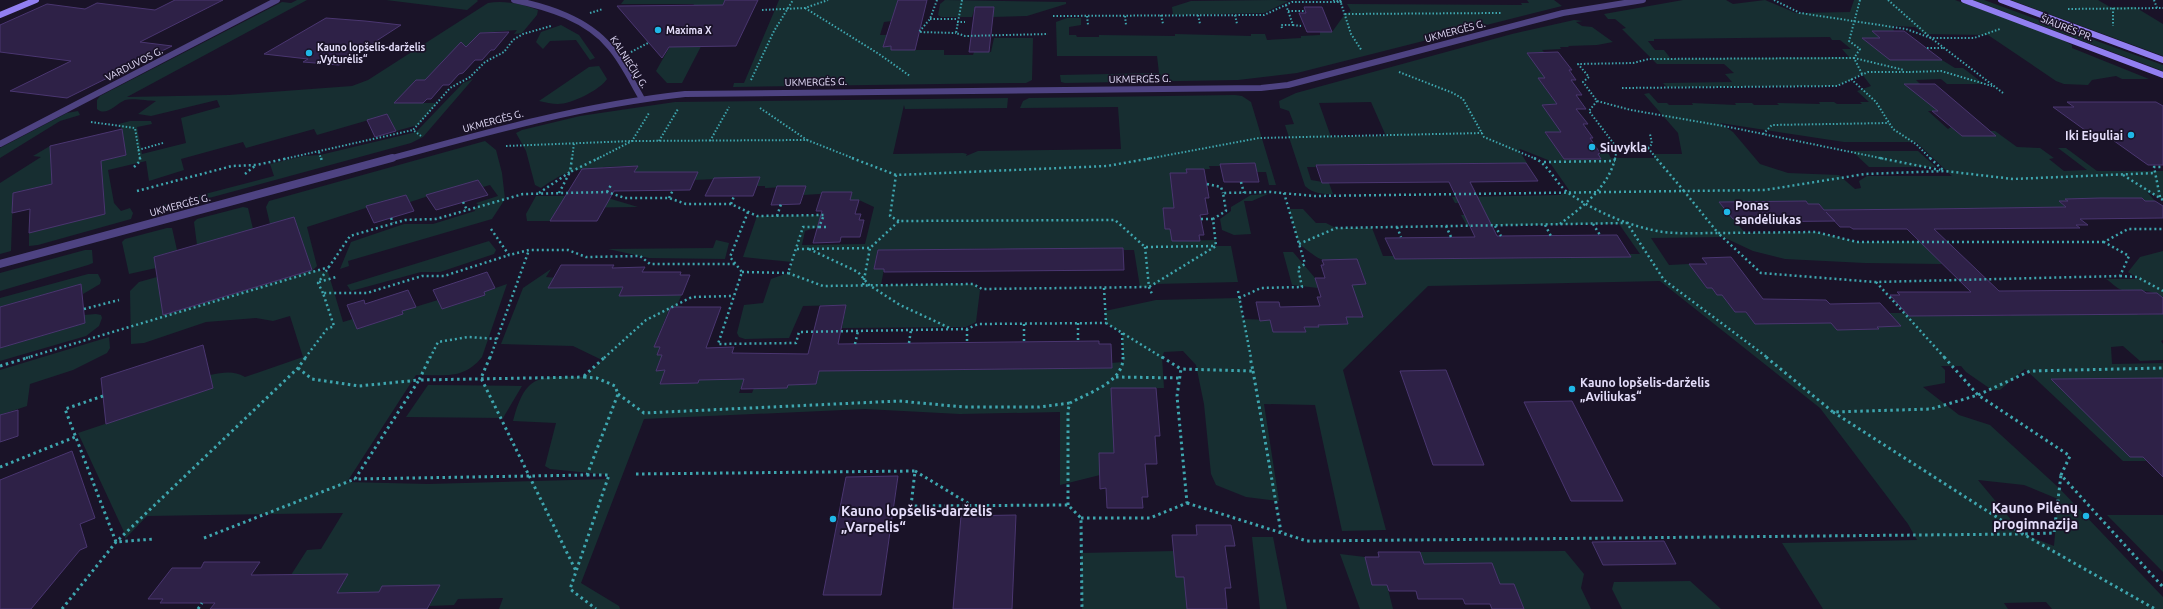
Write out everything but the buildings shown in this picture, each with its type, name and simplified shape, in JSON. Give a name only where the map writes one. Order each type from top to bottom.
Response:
[{"type":"main road","points":[[0,15],[36,0]]},
{"type":"main road","name":"ŠIAURĖS PR.","points":[[1964,0],[2063,36],[2163,75]]},
{"type":"main road","name":"ŠIAURĖS PR.","points":[[2001,0],[2163,60]]},
{"type":"street","name":"VARDUVOS G.","points":[[0,144],[277,0]]},
{"type":"street","name":"KALNIEČIŲ G.","points":[[514,0],[542,6],[589,28],[610,46],[641,97]]},
{"type":"street","name":"UKMERGĖS G.","points":[[0,264],[497,130],[598,105],[641,97],[737,93],[1260,88],[1288,85],[1564,13],[1643,0]]},
{"type":"path","points":[[744,93],[774,31],[789,9],[793,0]]},
{"type":"path","points":[[762,10],[805,8],[828,0]]},
{"type":"path","points":[[937,0],[930,19],[919,32],[956,33],[965,36],[1048,34]]},
{"type":"path","points":[[956,33],[962,0]]},
{"type":"path","points":[[1332,0],[1341,1]]},
{"type":"path","points":[[1774,0],[1800,13],[1906,29],[1931,38],[1974,38],[2001,29]]},
{"type":"path","points":[[1854,58],[1860,49],[1849,41],[1860,0]]},
{"type":"path","points":[[1888,0],[1931,38],[2002,92]]},
{"type":"path","points":[[2154,0],[2157,8]]},
{"type":"path","points":[[1053,16],[1264,15],[1292,2],[1341,1]]},
{"type":"path","points":[[1341,1],[1351,34],[1363,53],[1378,62],[1421,82],[1454,93],[1463,99],[1474,116],[1484,137],[1499,142],[1543,162],[1615,162]]},
{"type":"path","points":[[1286,5],[1293,25]]},
{"type":"path","points":[[805,8],[879,54],[928,91]]},
{"type":"path","points":[[2062,8],[2163,8]]},
{"type":"path","points":[[2113,8],[2113,33]]},
{"type":"path","points":[[137,191],[232,166],[256,165],[413,130],[450,88],[470,77],[485,62],[504,52],[513,40],[523,34],[603,9]]},
{"type":"path","points":[[1288,11],[1305,11]]},
{"type":"path","points":[[1345,14],[1501,13]]},
{"type":"path","points":[[1161,15],[1163,24]]},
{"type":"path","points":[[1198,15],[1200,24]]},
{"type":"path","points":[[1235,15],[1238,24]]},
{"type":"path","points":[[1087,16],[1088,25]]},
{"type":"path","points":[[1125,16],[1126,25]]},
{"type":"path","points":[[930,19],[958,19]]},
{"type":"path","points":[[958,22],[965,22]]},
{"type":"path","points":[[1282,28],[1280,25],[1301,26]]},
{"type":"path","points":[[1927,48],[1944,48]]},
{"type":"path","points":[[1854,58],[1862,74]]},
{"type":"path","points":[[1909,72],[1854,58],[1649,59],[1633,63],[1578,64],[1589,77],[1583,82],[1597,101],[1631,110],[1763,134],[1945,171],[2013,179],[2155,173]]},
{"type":"path","points":[[1622,88],[1837,86],[1868,72],[1941,71],[1994,86]]},
{"type":"path","points":[[1851,79],[1876,102],[1893,129],[1916,144],[1945,171]]},
{"type":"path","points":[[710,141],[737,93],[807,140],[896,175],[1107,166],[1138,162],[1259,138],[1326,135],[1482,133]]},
{"type":"path","points":[[659,141],[685,94]]},
{"type":"path","points":[[538,194],[570,172],[632,141],[660,96]]},
{"type":"path","points":[[1559,225],[1598,193],[1615,162],[1617,148],[1589,111],[1597,101]]},
{"type":"path","points":[[91,122],[135,128],[140,161],[134,167]]},
{"type":"path","points":[[1763,134],[1772,125],[1889,123]]},
{"type":"path","points":[[413,130],[423,137]]},
{"type":"path","points":[[1617,148],[1648,148],[1652,144],[1650,134]]},
{"type":"path","points":[[506,146],[632,141],[807,140]]},
{"type":"path","points":[[559,193],[570,172],[574,143]]},
{"type":"path","points":[[138,150],[163,144]]},
{"type":"path","points":[[1648,148],[1718,233],[1761,274],[1876,282],[2120,276],[2137,277],[2163,291]]},
{"type":"path","points":[[1543,162],[1568,193],[1586,204],[1627,223],[1663,232],[1816,232],[1857,242],[2104,242],[2128,229],[2163,229]]},
{"type":"path","points":[[245,174],[256,165]]},
{"type":"path","points":[[2160,198],[2154,167],[2163,167]]},
{"type":"path","points":[[1223,193],[1284,193],[1323,196],[1765,190],[1865,174],[1945,171]]},
{"type":"path","points":[[2122,174],[2163,200]]},
{"type":"path","points":[[896,175],[890,216],[899,222],[1115,220],[1145,247],[1149,287],[1152,294]]},
{"type":"path","points":[[1241,182],[1244,193]]},
{"type":"path","points":[[607,192],[611,184]]},
{"type":"path","points":[[1201,220],[1213,220],[1226,210],[1221,187],[1207,184]]},
{"type":"path","points":[[669,198],[673,190]]},
{"type":"path","points":[[318,283],[350,236],[405,220],[436,219],[523,194],[607,192],[625,198],[669,198],[686,204],[731,204],[756,216],[824,216]]},
{"type":"path","points":[[1239,298],[1261,288],[1302,287],[1298,268],[1304,264],[1284,193]]},
{"type":"path","points":[[731,204],[734,196]]},
{"type":"path","points":[[463,202],[467,210]]},
{"type":"path","points":[[777,216],[781,204]]},
{"type":"path","points":[[819,227],[827,211]]},
{"type":"path","points":[[748,212],[730,257],[742,272],[788,273],[823,286],[973,284],[982,289],[1149,287],[1216,246]]},
{"type":"path","points":[[390,218],[393,223]]},
{"type":"path","points":[[1213,220],[1216,246]]},
{"type":"path","points":[[863,285],[870,248],[899,222]]},
{"type":"path","points":[[1299,244],[1336,228],[1627,223]]},
{"type":"path","points":[[1627,223],[1664,280],[1759,351],[1833,412],[2023,534],[2155,609]]},
{"type":"path","points":[[1592,224],[1600,235]]},
{"type":"path","points":[[1544,225],[1551,236]]},
{"type":"path","points":[[1446,226],[1451,237]]},
{"type":"path","points":[[1494,226],[1501,236]]},
{"type":"path","points":[[788,273],[803,227],[826,227]]},
{"type":"path","points":[[1397,227],[1401,238]]},
{"type":"path","points":[[491,229],[509,255]]},
{"type":"path","points":[[2104,242],[2129,256],[2120,276]]},
{"type":"path","points":[[1145,247],[1216,246]]},
{"type":"path","points":[[797,248],[870,248]]},
{"type":"path","points":[[808,248],[858,272],[869,285],[900,305],[954,330]]},
{"type":"path","points":[[323,293],[368,293],[422,276],[444,276],[529,250],[568,250],[586,257],[640,256],[650,264],[735,264]]},
{"type":"path","points":[[529,250],[498,339],[481,378],[576,571]]},
{"type":"path","points":[[0,366],[329,267]]},
{"type":"path","points":[[742,272],[718,344],[796,343],[799,332],[954,330],[968,329],[978,324],[1106,323],[1181,369],[1253,371]]},
{"type":"path","points":[[318,283],[336,277]]},
{"type":"path","points":[[1081,518],[1150,518],[1187,503],[1307,541],[2054,533],[2061,475],[2070,456],[1978,394],[1876,282]]},
{"type":"path","points":[[62,609],[116,542],[298,368],[327,329],[334,326],[318,283]]},
{"type":"path","points":[[1104,288],[1106,323]]},
{"type":"path","points":[[1238,291],[1281,532]]},
{"type":"path","points":[[584,377],[646,320],[692,297],[734,296]]},
{"type":"path","points":[[84,309],[119,300]]},
{"type":"path","points":[[1078,323],[1078,341]]},
{"type":"path","points":[[1024,324],[1024,342]]},
{"type":"path","points":[[967,342],[968,329]]},
{"type":"path","points":[[909,343],[911,330]]},
{"type":"path","points":[[855,344],[858,331]]},
{"type":"path","points":[[1116,377],[1123,362],[1122,333]]},
{"type":"path","points":[[355,479],[419,380],[438,342],[457,336],[478,335],[498,339]]},
{"type":"path","points":[[298,368],[312,379],[359,386],[419,380],[481,378],[597,378],[615,386],[618,394],[644,413],[899,401],[964,407],[1039,407],[1070,403],[1116,377],[1181,378]]},
{"type":"path","points":[[1833,412],[1931,409],[1978,394],[2030,371],[2163,368]]},
{"type":"path","points":[[1181,369],[1181,378],[1177,396],[1187,503]]},
{"type":"path","points":[[587,475],[618,394]]},
{"type":"path","points":[[103,396],[65,409],[116,542]]},
{"type":"path","points":[[1068,505],[1068,410],[1070,403]]},
{"type":"path","points":[[0,467],[76,437]]},
{"type":"path","points":[[636,474],[915,471],[971,505]]},
{"type":"path","points":[[915,471],[911,506],[1068,505],[1081,518],[1082,609]]},
{"type":"path","points":[[204,538],[355,479],[609,475],[570,589],[596,609]]},
{"type":"path","points":[[2061,475],[2163,587]]},
{"type":"path","points":[[116,542],[154,539]]},
{"type":"path","points":[[198,609],[202,603]]},
{"type":"green space","points":[[297,0],[307,0],[127,97],[229,95],[352,86],[368,80],[488,3],[513,3],[538,10],[537,15],[522,33],[514,34],[517,30],[480,33],[468,45],[463,56],[448,56],[436,69],[430,80],[416,80],[399,103],[437,103],[418,125],[396,131],[390,121],[379,117],[317,135],[314,129],[246,148],[243,142],[181,159],[184,170],[149,181],[146,161],[108,170],[114,203],[121,211],[130,208],[133,213],[131,219],[38,245],[29,246],[29,233],[105,214],[102,172],[13,193],[11,251],[0,254],[0,183],[41,157],[33,156],[50,146],[52,173],[126,155],[122,129],[119,124],[130,121],[151,121],[152,124],[137,127],[142,154],[186,143],[181,118],[220,107],[217,100],[151,116],[138,114],[156,101],[128,99],[104,112],[97,109],[97,100],[100,96],[282,2],[291,3]]},
{"type":"green space","points":[[386,0],[477,0],[478,1],[467,10]]},
{"type":"green space","points":[[624,0],[725,0],[682,83],[667,83],[656,71],[694,4],[621,4]]},
{"type":"green space","points":[[779,0],[898,0],[892,21],[884,22],[880,35],[887,35],[883,46],[891,46],[891,50],[944,50],[944,55],[973,55],[974,52],[991,52],[994,38],[1033,38],[1032,80],[1026,83],[733,87],[734,83],[744,83]]},
{"type":"green space","points":[[945,0],[1066,2],[1066,4],[1027,16],[992,17],[994,7],[975,7],[972,17],[941,17],[938,15],[940,4]]},
{"type":"green space","points":[[1527,0],[1554,0],[1562,6],[1297,73],[1238,80],[1065,83],[1061,82],[1060,75],[1159,73],[1157,56],[1057,56],[1056,22],[1067,18],[1081,18],[1081,25],[1069,27],[1069,35],[1076,35],[1077,37],[1099,37],[1099,35],[1175,36],[1175,34],[1251,36],[1251,34],[1265,34],[1267,40],[1301,38],[1301,36],[1320,35],[1320,32],[1332,32],[1345,14],[1351,11],[1347,4],[1522,5],[1521,3],[1529,3]]},
{"type":"green space","points":[[1683,0],[1726,0],[1733,4],[1765,0],[1796,13],[1850,12],[1854,0],[1955,0],[2053,35],[2072,45],[2072,48],[2149,79],[2122,79],[2116,76],[2092,80],[2088,85],[2064,84],[2056,81],[1988,35],[1924,34],[1915,27],[1892,26],[1894,31],[1873,31],[1906,58],[1942,60],[1955,68],[1963,68],[1984,84],[1947,84],[1941,79],[1916,80],[1920,84],[1905,84],[1942,111],[1928,111],[1948,129],[1951,127],[1962,136],[1984,136],[1979,131],[1995,131],[2017,147],[2040,148],[2054,158],[2049,159],[2064,171],[2087,170],[2058,148],[2066,148],[2097,171],[2163,171],[2163,200],[2147,192],[2155,201],[2145,201],[2142,198],[2066,199],[2068,201],[2059,201],[2069,210],[2040,207],[2011,210],[2008,208],[1978,208],[1963,211],[1960,208],[1914,211],[1912,209],[1883,209],[1866,212],[1864,209],[1834,210],[1826,212],[1819,204],[1808,204],[1806,201],[1722,205],[1745,233],[1816,232],[1857,242],[1947,241],[1960,254],[1933,254],[1942,264],[1865,263],[1785,259],[1753,251],[1723,237],[1651,238],[1669,265],[1689,264],[1707,288],[1712,288],[1717,295],[1722,295],[1735,312],[1827,318],[1837,330],[1878,329],[1877,327],[1900,326],[1889,313],[1918,313],[1921,316],[1952,316],[1973,312],[1976,316],[2008,316],[2027,312],[2031,315],[2063,315],[2080,311],[2084,315],[2117,315],[2133,311],[2138,315],[2163,314],[2163,340],[2161,341],[2163,344],[2163,360],[2140,361],[2123,346],[2111,347],[2112,364],[2163,363],[2163,378],[2052,379],[2147,461],[2123,461],[2025,369],[2000,390],[1992,390],[1966,372],[1961,366],[1941,366],[1945,370],[1945,383],[1923,387],[1959,415],[1990,425],[2059,488],[2163,597],[2163,609],[2052,609],[2046,602],[2004,603],[2008,609],[1823,609],[1782,543],[1917,540],[1908,524],[1820,408],[1660,281],[1428,286],[1343,370],[1386,530],[1342,531],[1315,405],[1264,404],[1279,501],[1246,497],[1216,485],[1211,474],[1204,404],[1196,365],[1183,351],[1164,352],[1162,357],[1164,388],[1133,388],[1121,453],[1099,454],[1100,475],[1060,485],[1060,412],[960,414],[865,409],[644,419],[581,583],[619,606],[620,609],[499,609],[503,598],[458,599],[454,605],[429,606],[439,586],[382,586],[379,592],[337,593],[348,574],[291,575],[307,550],[321,549],[343,513],[147,516],[125,539],[125,534],[78,433],[213,388],[210,375],[236,373],[245,377],[303,357],[290,316],[273,321],[256,318],[206,322],[144,343],[131,344],[130,291],[139,282],[157,277],[164,315],[312,270],[294,218],[270,224],[266,207],[269,201],[485,141],[496,150],[502,173],[505,199],[492,219],[348,261],[349,266],[340,269],[351,242],[404,224],[433,224],[475,211],[474,208],[480,206],[476,203],[498,196],[490,185],[483,187],[478,180],[410,202],[406,195],[307,227],[317,266],[313,270],[328,272],[343,322],[353,319],[357,329],[403,314],[402,311],[438,300],[442,309],[485,295],[484,292],[507,284],[482,357],[475,365],[460,373],[452,375],[416,375],[347,482],[428,484],[608,479],[609,475],[550,469],[545,466],[556,423],[513,421],[523,393],[537,381],[556,377],[584,377],[602,360],[573,346],[501,344],[523,288],[551,269],[546,277],[624,284],[619,296],[659,295],[661,292],[683,292],[677,305],[684,307],[682,312],[668,312],[654,347],[660,347],[657,355],[662,355],[656,370],[665,370],[661,384],[698,383],[699,380],[744,379],[739,393],[752,393],[754,388],[787,388],[788,385],[816,384],[820,367],[1041,369],[1063,365],[1063,369],[1099,368],[1099,364],[1123,362],[1122,333],[1106,323],[1105,311],[1156,300],[1239,298],[1243,319],[1270,320],[1305,331],[1304,327],[1348,324],[1346,317],[1362,317],[1347,285],[1366,284],[1358,266],[1350,260],[1333,261],[1320,259],[1299,244],[1289,209],[1303,209],[1316,223],[1326,223],[1336,228],[1372,228],[1383,256],[1394,256],[1395,259],[1579,258],[1597,254],[1599,257],[1630,257],[1629,254],[1640,254],[1619,224],[1467,226],[1461,215],[1486,215],[1480,202],[1455,203],[1452,197],[1560,195],[1569,190],[1548,160],[1520,149],[1519,150],[1527,163],[1498,163],[1482,166],[1481,163],[1437,166],[1436,164],[1391,166],[1390,164],[1345,167],[1344,165],[1315,165],[1316,167],[1307,167],[1311,180],[1329,183],[1333,194],[1322,194],[1312,191],[1305,186],[1285,125],[1294,124],[1289,111],[1280,108],[1279,101],[1296,93],[1512,34],[1574,20],[1583,21],[1576,22],[1582,26],[1592,27],[1613,42],[1597,45],[1560,47],[1561,49],[1542,50],[1544,52],[1527,53],[1536,65],[1552,78],[1538,78],[1557,104],[1542,105],[1564,132],[1545,133],[1549,138],[1552,138],[1567,159],[1601,159],[1598,154],[1608,153],[1611,158],[1656,158],[1653,154],[1682,154],[1678,133],[1644,94],[1649,93],[1658,103],[1667,103],[1669,105],[1693,105],[1692,103],[1736,105],[1735,103],[1752,103],[1754,105],[1779,105],[1777,103],[1820,104],[1819,102],[1862,104],[1860,102],[1869,102],[1857,91],[1871,86],[1862,74],[1837,86],[1667,87],[1663,83],[1732,82],[1725,74],[1734,73],[1724,64],[1657,64],[1622,29],[1626,28],[1615,19],[1608,19],[1604,14]],"holes":[[[1830,37],[1832,40],[1840,40],[1851,49],[1842,49],[1849,57],[1671,59],[1664,50],[1655,50],[1648,41],[1654,41],[1654,39]],[[1371,102],[1386,136],[1331,137],[1319,103]],[[1720,123],[1844,142],[1916,142],[1952,176],[1867,176],[1859,181],[1861,188],[1855,189],[1839,175],[1788,173],[1760,164],[1733,132]],[[1978,480],[2024,485],[2058,499],[2054,546],[2023,534]]]},
{"type":"green space","points":[[1973,0],[1984,0],[2163,65],[2163,71]]},
{"type":"green space","points":[[2011,0],[2098,0],[2110,7],[2135,7],[2163,24],[2163,56]]},
{"type":"green space","points":[[1191,1],[1289,1],[1264,13],[1173,15],[1172,7]]},
{"type":"green space","points":[[561,25],[579,35],[595,58],[590,60],[576,40],[550,41],[543,49],[536,42],[541,32]]},
{"type":"green space","points":[[599,66],[607,79],[592,92],[570,102],[556,104],[539,101],[589,67]]},
{"type":"green space","points":[[473,79],[423,137],[411,143],[161,211],[159,206],[274,176],[270,164],[304,156],[320,155],[416,132],[463,83]]},
{"type":"green space","points":[[1242,96],[1251,102],[1276,185],[1269,185],[1266,172],[1257,172],[1255,163],[1220,164],[1220,166],[1209,166],[1210,169],[1186,169],[1187,173],[1170,174],[1172,192],[1179,208],[1163,208],[1165,228],[1171,229],[1172,241],[1216,240],[1216,246],[1231,246],[1238,282],[1155,284],[1149,287],[1140,287],[1134,250],[1124,250],[1123,248],[1091,248],[1091,251],[1072,251],[1072,248],[1040,248],[1040,251],[1020,249],[979,249],[877,253],[874,269],[884,269],[881,285],[973,284],[980,290],[976,322],[966,327],[842,328],[846,305],[803,306],[789,338],[745,339],[739,337],[737,333],[744,305],[763,303],[771,279],[788,273],[792,262],[743,257],[757,216],[824,215],[819,227],[805,231],[802,245],[865,244],[874,207],[859,200],[850,200],[852,192],[803,195],[805,186],[765,188],[765,186],[757,186],[760,177],[694,180],[698,172],[633,175],[637,166],[603,167],[602,169],[570,172],[541,188],[535,185],[526,151],[516,133],[522,130],[580,116],[675,102],[1008,98],[1007,108],[905,109],[904,105],[893,154],[963,153],[967,154],[966,156],[978,151],[1121,149],[1118,107],[1020,108],[1023,101],[1029,98]]},
{"type":"green space","points":[[78,111],[80,115],[60,121],[0,158],[0,148],[67,113]]},
{"type":"green space","points":[[1852,151],[1918,151],[1936,167],[1869,167]]},
{"type":"green space","points":[[1268,194],[1252,201],[1244,201],[1251,234],[1234,235],[1222,230],[1220,219],[1231,211],[1231,207],[1251,195]]},
{"type":"green space","points":[[536,196],[601,196],[638,207],[558,208],[550,221],[527,221],[526,214]]},
{"type":"green space","points":[[243,207],[248,208],[253,229],[197,245],[194,222],[197,219]]},
{"type":"green space","points":[[172,228],[177,250],[154,257],[156,268],[129,274],[122,242],[125,239]]},
{"type":"green space","points":[[716,240],[729,243],[725,259],[649,258],[608,249],[713,248]]},
{"type":"green space","points":[[489,241],[496,250],[494,254],[440,272],[421,272],[351,291],[347,285]]},
{"type":"green space","points":[[85,250],[92,250],[93,263],[0,291],[0,273]]},
{"type":"green space","points":[[2163,251],[2163,298],[2154,293],[2122,290],[2106,279],[2139,279],[2128,272],[2140,257]]},
{"type":"green space","points":[[1283,252],[1293,252],[1315,278],[1318,288],[1292,285]]},
{"type":"green space","points":[[88,274],[98,274],[101,280],[100,284],[83,294],[81,284],[0,307],[0,298]]},
{"type":"green space","points":[[84,315],[101,315],[102,318],[99,326],[86,336],[0,361],[0,348],[84,323]]},
{"type":"green space","points":[[109,337],[110,348],[107,353],[73,370],[30,384],[27,406],[0,415],[0,370]]},
{"type":"green space","points":[[428,385],[522,386],[503,418],[406,417]]},
{"type":"green space","points":[[2107,515],[2163,515],[2163,572]]},
{"type":"green space","points":[[1252,537],[1273,537],[1287,609],[1260,609]]},
{"type":"green space","points":[[1174,551],[1176,577],[1184,577],[1187,609],[1082,609],[1081,553]]},
{"type":"green space","points":[[1565,551],[1584,574],[1581,588],[1591,609],[1524,609],[1514,584],[1500,584],[1492,563],[1452,564],[1426,571],[1420,552]]},
{"type":"green space","points":[[1340,554],[1365,557],[1372,585],[1387,585],[1393,609],[1360,609]]},
{"type":"green space","points":[[1690,581],[1721,609],[1622,609],[1612,589],[1614,582]]},
{"type":"place","name":"Maxima X","points":[[658,30]]},
{"type":"place","name":"Kauno lopšelis-darželis „Vyturėlis“","points":[[309,53]]},
{"type":"place","name":"Iki Eiguliai","points":[[2131,135]]},
{"type":"place","name":"Siuvykla","points":[[1592,147]]},
{"type":"place","name":"Ponas sandėliukas","points":[[1727,212]]},
{"type":"place","name":"Kauno lopšelis-darželis „Aviliukas“","points":[[1572,389]]},
{"type":"place","name":"Kauno Pilėnų progimnazija","points":[[2086,516]]},
{"type":"place","name":"Kauno lopšelis-darželis „Varpelis“","points":[[833,519]]}]
